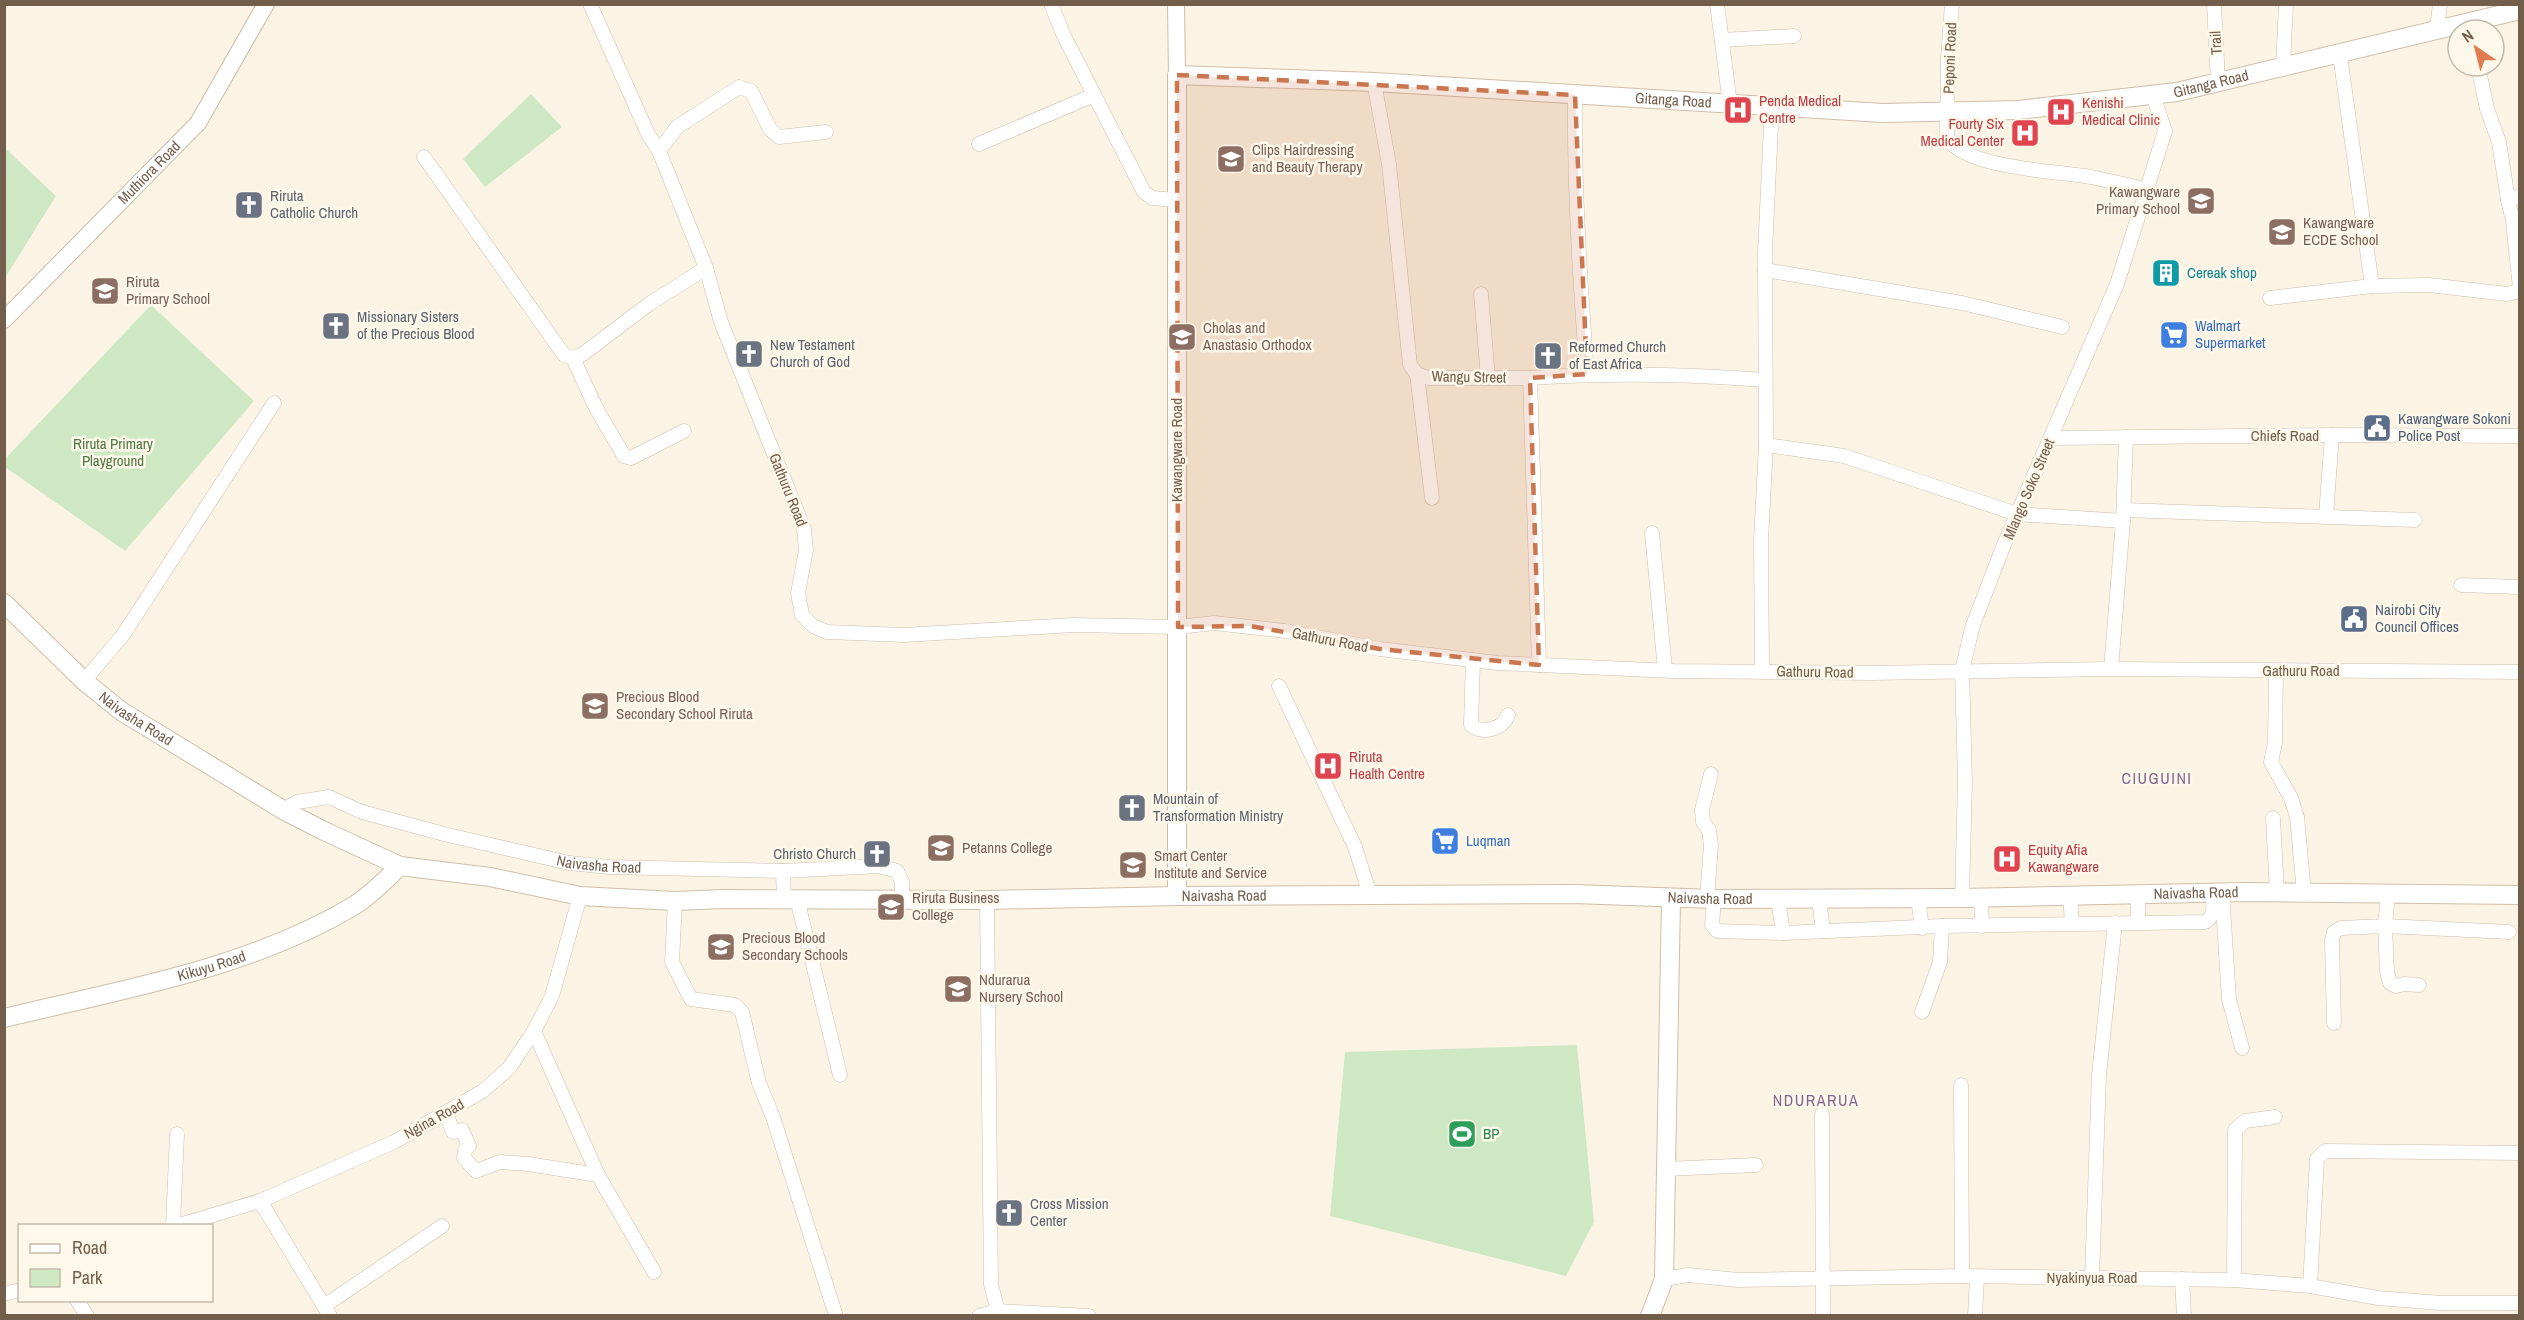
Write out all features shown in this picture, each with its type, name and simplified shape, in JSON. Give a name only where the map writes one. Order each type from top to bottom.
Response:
[{"type":"main road","name":"Gitanga Road","points":[[2494,18],[2520,10]]},
{"type":"main road","name":"Gitanga Road","points":[[1177,75],[1374,82],[1883,113],[2018,110],[2176,92],[2446,28]]},
{"type":"main road","name":"Kawangware Road","points":[[1177,75],[1175,200],[1177,896]]},
{"type":"main road","name":"Naivasha Road","points":[[4,603],[84,681],[121,711],[283,810],[400,866],[490,877],[580,896],[675,901],[1574,894],[1671,899],[1962,898],[2218,893],[2520,895]]},
{"type":"main road","name":"Kikuyu Road","points":[[4,1018],[223,964],[289,939],[356,904],[400,866]]},
{"type":"main road","points":[[1650,1316],[1664,1279],[1671,899]]},
{"type":"street","name":"Muthiora Road","points":[[4,320],[198,123],[266,4]]},
{"type":"street","name":"Gathuru Road","points":[[590,4],[648,134],[658,151],[706,268],[721,322],[804,529],[806,550],[798,593],[801,615],[813,626],[827,632],[904,635],[1073,625],[1178,627],[1214,623],[1250,626],[1380,649],[1473,660],[1665,670],[1762,672],[2111,669],[2520,672]]},
{"type":"street","points":[[1051,4],[1094,95],[1144,192],[1152,198],[1175,200]]},
{"type":"street","name":"Kawangware Road","points":[[1176,4],[1177,75]]},
{"type":"street","points":[[1717,4],[1730,104]]},
{"type":"street","name":"Peponi Road","points":[[1952,4],[1947,138],[1955,146],[1974,156],[2001,165],[2089,177],[2146,189]]},
{"type":"street","name":"Trail","points":[[2214,4],[2218,81]]},
{"type":"street","points":[[2283,66],[2286,4]]},
{"type":"street","points":[[2437,29],[2440,4]]},
{"type":"street","points":[[1722,40],[1794,36]]},
{"type":"street","points":[[2340,55],[2372,285]]},
{"type":"street","points":[[2270,298],[2372,285],[2429,285],[2507,294],[2520,290],[2513,221],[2514,198],[2499,142],[2487,109],[2481,78]]},
{"type":"street","name":"Wangu Street","points":[[1374,82],[1389,164],[1396,243],[1404,287],[1407,350],[1410,365],[1417,374],[1428,378],[1663,374],[1765,380]]},
{"type":"street","points":[[658,151],[677,127],[739,87],[751,92],[770,129],[779,137],[826,132]]},
{"type":"street","points":[[1575,94],[1574,149],[1582,323],[1587,374]]},
{"type":"street","points":[[979,144],[1094,95]]},
{"type":"street","name":"Mlango Soko Street","points":[[1962,898],[1965,781],[1962,670],[1973,625],[2017,514],[2117,284],[2165,131],[2153,95]]},
{"type":"street","points":[[1762,672],[1761,540],[1766,445],[1765,270],[1772,105]]},
{"type":"street","points":[[424,157],[564,355],[573,358],[583,354],[649,304],[706,268]]},
{"type":"street","points":[[1765,270],[1962,303],[2062,327]]},
{"type":"street","points":[[1481,294],[1488,378]]},
{"type":"street","points":[[573,358],[596,408],[624,456],[631,458],[684,431]]},
{"type":"street","points":[[1417,374],[1432,498]]},
{"type":"street","points":[[1530,378],[1539,665]]},
{"type":"street","points":[[84,681],[123,635],[274,403]]},
{"type":"street","points":[[2326,516],[2332,435]]},
{"type":"street","name":"Chiefs Road","points":[[2051,438],[2332,435],[2520,436]]},
{"type":"street","points":[[2111,669],[2123,515],[2126,437]]},
{"type":"street","points":[[1766,445],[1844,456],[2017,514],[2326,516],[2415,520]]},
{"type":"street","points":[[1652,533],[1665,670]]},
{"type":"street","points":[[2461,585],[2520,587]]},
{"type":"street","points":[[1473,660],[1471,725],[1478,729],[1495,728],[1505,723],[1508,715]]},
{"type":"street","points":[[2276,672],[2275,743],[2271,762],[2291,798],[2297,817],[2304,893]]},
{"type":"street","points":[[1279,686],[1355,847],[1370,895]]},
{"type":"street","points":[[1711,774],[1702,810],[1703,822],[1708,830],[1711,845],[1712,926],[1717,932],[1783,933],[1942,926],[2205,922],[2210,920],[2213,914],[2218,893]]},
{"type":"street","name":"Naivasha Road","points":[[283,810],[297,802],[329,797],[372,814],[569,863],[610,867],[783,871],[879,866],[897,871],[902,882],[902,900]]},
{"type":"street","points":[[2273,818],[2277,893]]},
{"type":"street","points":[[783,871],[840,1075]]},
{"type":"street","points":[[2218,893],[2229,999],[2242,1048]]},
{"type":"street","points":[[2138,894],[2138,922]]},
{"type":"street","points":[[2388,895],[2385,926],[2390,983],[2396,986],[2419,985]]},
{"type":"street","name":"Ngina Road","points":[[182,1224],[260,1201],[394,1142],[483,1091],[509,1068],[534,1030],[552,996],[580,896]]},
{"type":"street","points":[[2070,896],[2072,923]]},
{"type":"street","points":[[1982,897],[1982,926]]},
{"type":"street","points":[[1918,898],[1922,928]]},
{"type":"street","points":[[1778,899],[1783,933]]},
{"type":"street","points":[[1819,899],[1823,931]]},
{"type":"street","points":[[987,900],[991,1284],[998,1313]]},
{"type":"street","points":[[675,901],[671,946],[674,970],[691,999],[735,1005],[741,1012],[759,1083],[773,1117],[797,1199],[836,1316]]},
{"type":"street","points":[[2092,1278],[2099,1075],[2115,923]]},
{"type":"street","points":[[1922,1012],[1940,962],[1942,926]]},
{"type":"street","points":[[2334,1023],[2334,932],[2341,928],[2385,926],[2509,932]]},
{"type":"street","points":[[534,1030],[598,1175],[654,1272]]},
{"type":"street","points":[[1961,1085],[1962,1276]]},
{"type":"street","points":[[446,1113],[453,1132],[462,1130],[469,1146],[465,1150],[464,1158],[476,1171],[500,1162],[598,1175]]},
{"type":"street","points":[[1822,1114],[1823,1316]]},
{"type":"street","points":[[2234,1280],[2235,1130],[2246,1121],[2275,1117]]},
{"type":"street","points":[[175,1224],[177,1134]]},
{"type":"street","points":[[2310,1287],[2317,1159],[2325,1151],[2520,1153]]},
{"type":"street","points":[[1665,1169],[1756,1165]]},
{"type":"street","points":[[260,1201],[327,1311],[442,1226]]},
{"type":"street","name":"Nyakinyua Road","points":[[1664,1279],[1688,1275],[1738,1280],[1962,1276],[2234,1280],[2310,1287],[2378,1298],[2516,1307]]},
{"type":"street","points":[[1975,1316],[1977,1277]]},
{"type":"street","points":[[2182,1279],[2184,1316]]},
{"type":"street","points":[[78,1302],[87,1316]]},
{"type":"street","points":[[979,1316],[998,1313],[1089,1316]]},
{"type":"highlighted area","points":[[1177,75],[1575,95],[1587,374],[1530,378],[1539,665],[1380,649],[1250,626],[1178,627]]},
{"type":"green space","points":[[531,94],[562,127],[485,187],[463,159]]},
{"type":"green space","points":[[5,148],[56,196],[5,278]]},
{"type":"green space","name":"Riruta Primary Playground","points":[[151,305],[254,401],[125,551],[5,467],[5,459]]},
{"type":"green space","name":"BP","points":[[1577,1045],[1594,1222],[1566,1276],[1330,1216],[1345,1052]]},
{"type":"place","name":"Penda Medical Centre","points":[[1738,110]]},
{"type":"place","name":"Kenishi Medical Clinic","points":[[2061,112]]},
{"type":"place","name":"Fourty Six Medical Center","points":[[2025,133]]},
{"type":"place","name":"Clips Hairdressing and Beauty Therapy","points":[[1231,159]]},
{"type":"place","name":"Kawangware Primary School","points":[[2201,201]]},
{"type":"place","name":"Riruta Catholic Church","points":[[249,205]]},
{"type":"place","name":"Kawangware ECDE School","points":[[2282,232]]},
{"type":"place","name":"Cereak shop","points":[[2166,273]]},
{"type":"place","name":"Riruta Primary School","points":[[105,291]]},
{"type":"place","name":"Missionary Sisters of the Precious Blood","points":[[336,326]]},
{"type":"place","name":"Walmart Supermarket","points":[[2174,335]]},
{"type":"place","name":"Cholas and Anastasio Orthodox","points":[[1182,337]]},
{"type":"place","name":"New Testament Church of God","points":[[749,354]]},
{"type":"place","name":"Reformed Church of East Africa","points":[[1548,356]]},
{"type":"place","name":"Kawangware Sokoni Police Post","points":[[2377,428]]},
{"type":"place","name":"Nairobi City Council Offices","points":[[2354,619]]},
{"type":"place","name":"Precious Blood Secondary School Riruta","points":[[595,706]]},
{"type":"place","name":"Riruta Health Centre","points":[[1328,766]]},
{"type":"place","name":"Mountain of Transformation Ministry","points":[[1132,808]]},
{"type":"place","name":"Luqman","points":[[1445,841]]},
{"type":"place","name":"Petanns College","points":[[941,848]]},
{"type":"place","name":"Christo Church","points":[[877,854]]},
{"type":"place","name":"Equity Afia Kawangware","points":[[2007,859]]},
{"type":"place","name":"Smart Center Institute and Service","points":[[1133,865]]},
{"type":"place","name":"Riruta Business College","points":[[891,907]]},
{"type":"place","name":"Precious Blood Secondary Schools","points":[[721,947]]},
{"type":"place","name":"Ndurarua Nursery School","points":[[958,989]]},
{"type":"place","name":"BP","points":[[1462,1134]]},
{"type":"place","name":"Cross Mission Center","points":[[1009,1213]]},
{"type":"district","name":"CIUGUINI","points":[[2157,778]]},
{"type":"district","name":"NDURARUA","points":[[1816,1100]]}]
